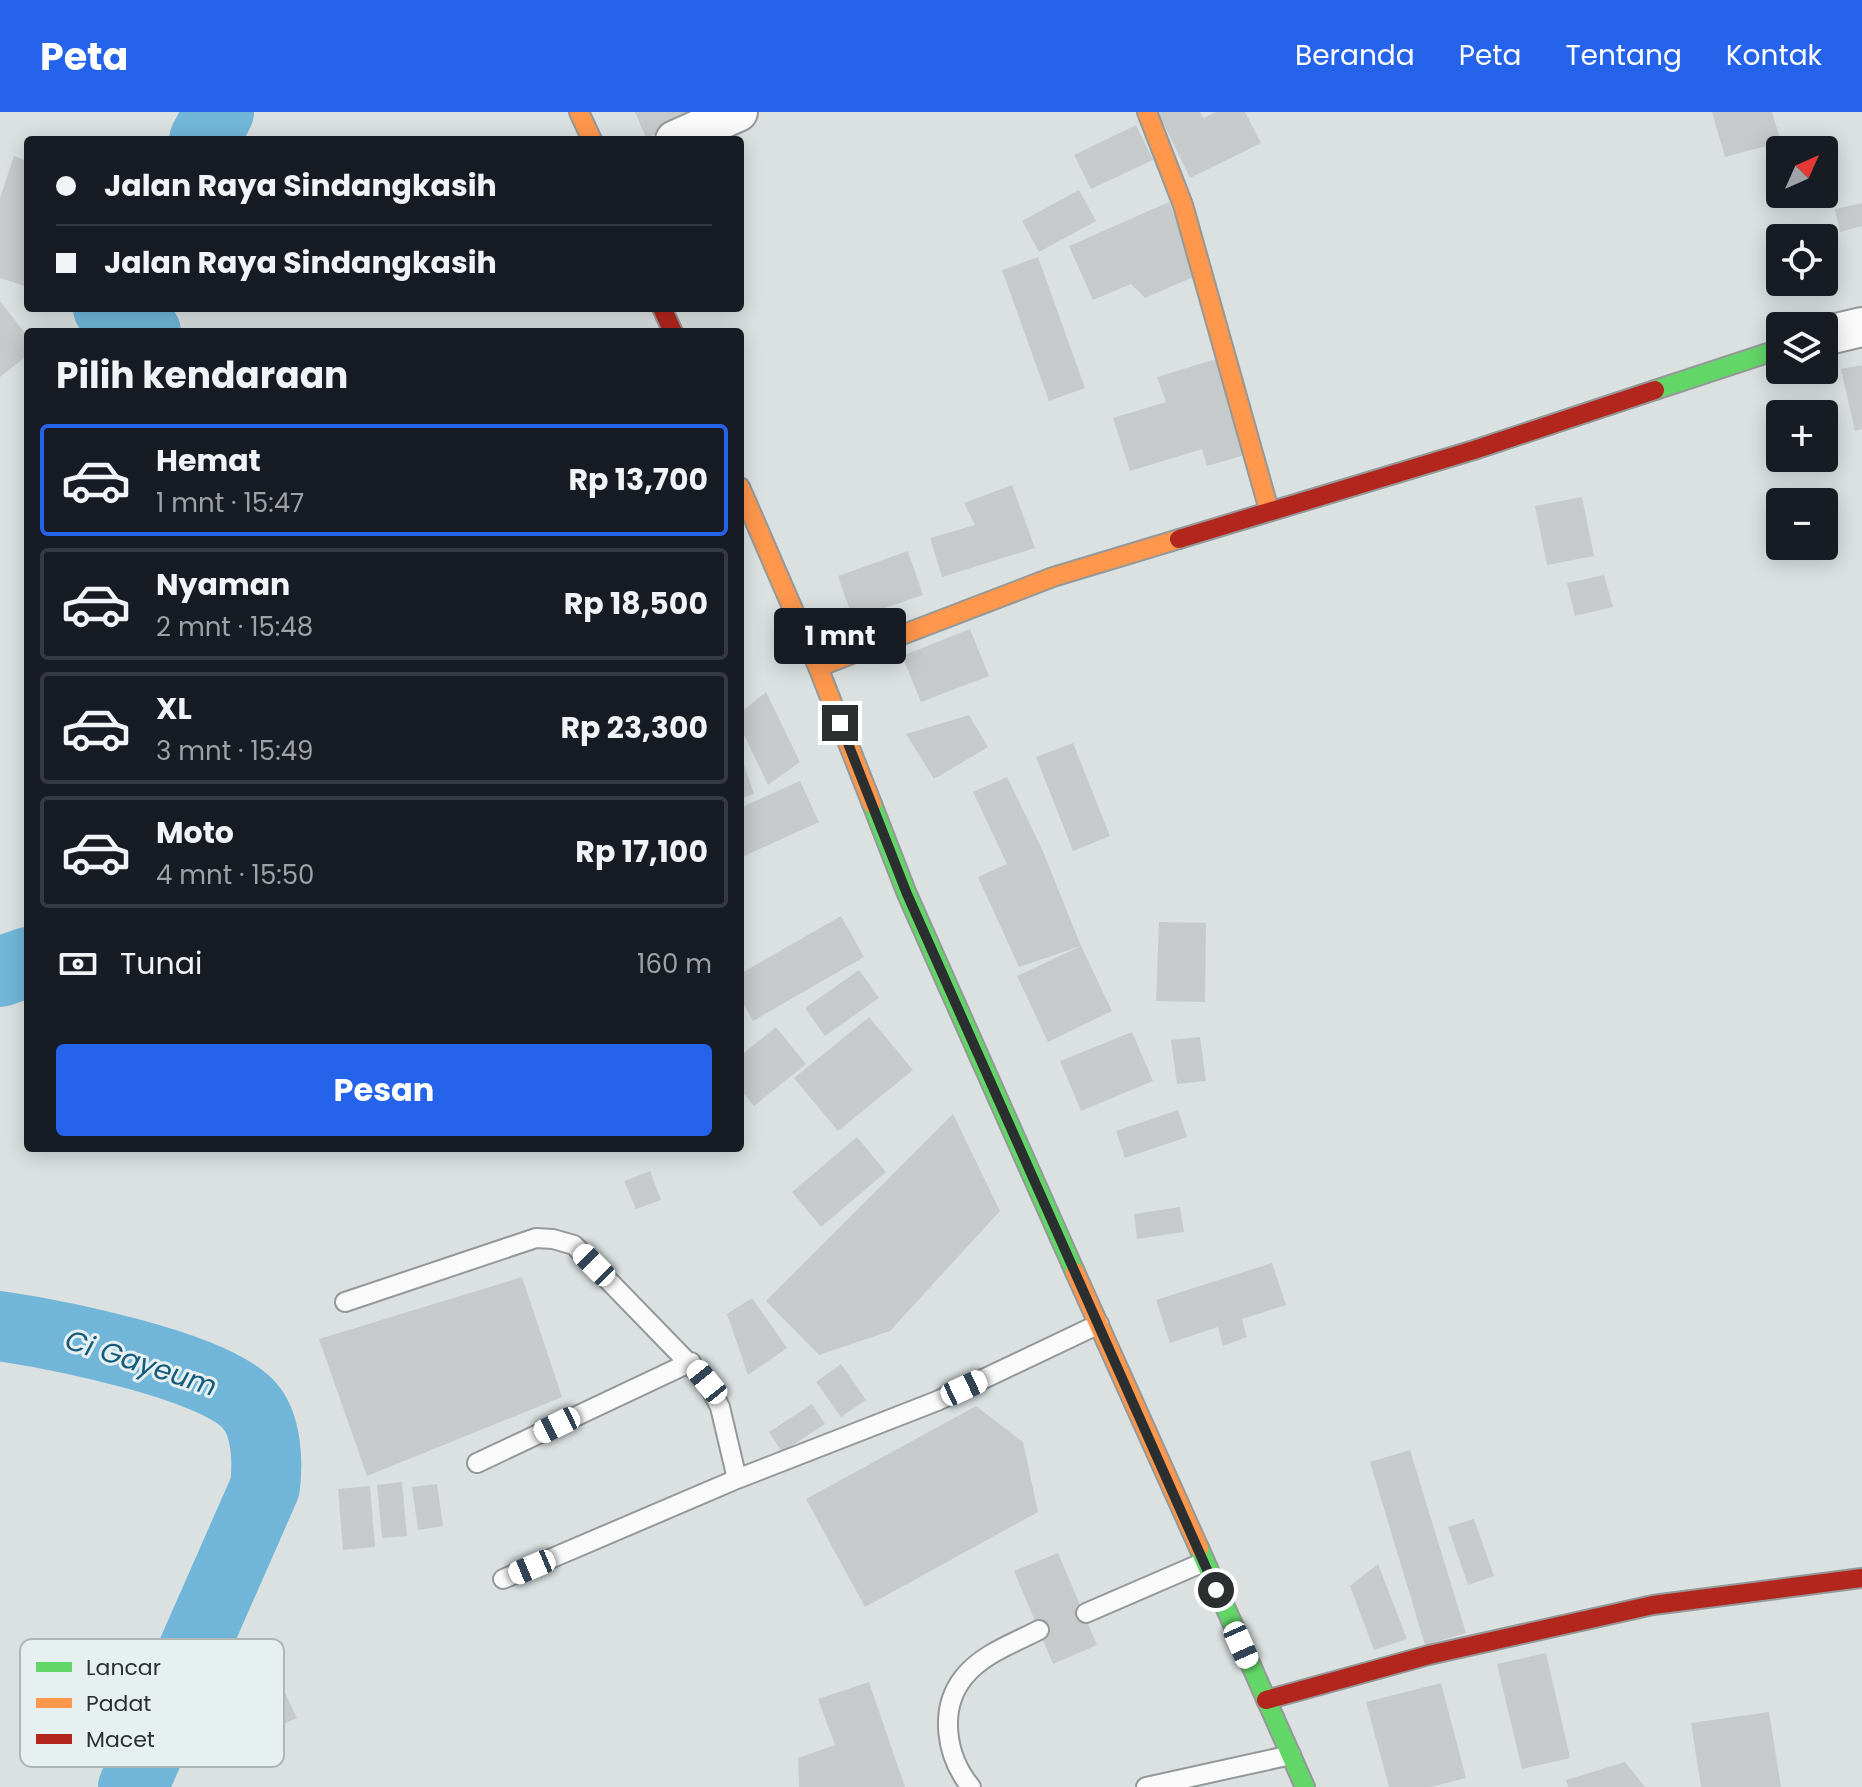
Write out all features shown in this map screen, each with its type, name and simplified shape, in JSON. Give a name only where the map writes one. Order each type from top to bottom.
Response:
[{"type":"main road","points":[[579,112],[590,136]]},
{"type":"main road","points":[[1147,112],[1183,205],[1269,510]]},
{"type":"main road","points":[[818,667],[1053,577],[1474,450],[1766,354]]},
{"type":"main road","points":[[744,496],[818,667],[907,894],[1305,1787]]},
{"type":"main road","points":[[1266,1700],[1429,1655],[1653,1605],[1862,1578]]},
{"type":"street","points":[[684,136],[738,112]]},
{"type":"street","points":[[1838,333],[1862,327]]},
{"type":"lane","points":[[345,1302],[536,1238],[574,1245],[691,1362],[720,1407],[737,1479]]},
{"type":"lane","points":[[503,1579],[737,1479],[937,1401],[1099,1324]]},
{"type":"lane","points":[[477,1463],[691,1362]]},
{"type":"lane","points":[[1086,1613],[1204,1562]]},
{"type":"lane","points":[[971,1787],[959,1772],[947,1735],[950,1705],[964,1677],[988,1656],[1039,1630]]},
{"type":"lane","points":[[1146,1787],[1291,1755]]},
{"type":"building","points":[[635,112],[707,112],[651,136],[645,136]]},
{"type":"building","points":[[1158,112],[1200,112],[1203,118],[1216,112],[1245,112],[1261,143],[1190,178]]},
{"type":"building","points":[[1712,112],[1772,112],[1779,136],[1766,136],[1766,146],[1725,157]]},
{"type":"building","points":[[1136,125],[1153,160],[1091,189],[1074,155]]},
{"type":"building","points":[[14,156],[24,160],[24,286],[0,278],[0,198]]},
{"type":"building","points":[[1079,190],[1096,221],[1039,252],[1022,221]]},
{"type":"building","points":[[1169,202],[1200,274],[1145,298],[1131,284],[1093,300],[1069,246]]},
{"type":"building","points":[[1862,203],[1862,226],[1840,232],[1835,209]]},
{"type":"building","points":[[1038,257],[1085,388],[1049,401],[1002,270]]},
{"type":"building","points":[[0,301],[24,332],[24,358],[0,377]]},
{"type":"building","points":[[1216,359],[1245,455],[1207,466],[1202,449],[1130,471],[1113,418],[1166,402],[1157,377]]},
{"type":"building","points":[[1862,365],[1862,429],[1855,431],[1841,369]]},
{"type":"building","points":[[1012,485],[1035,548],[942,577],[930,538],[975,525],[964,503]]},
{"type":"building","points":[[1582,497],[1594,556],[1547,565],[1535,506]]},
{"type":"building","points":[[908,551],[923,595],[853,619],[838,576]]},
{"type":"building","points":[[1604,575],[1613,607],[1575,616],[1567,583]]},
{"type":"building","points":[[970,629],[989,676],[921,702],[902,656]]},
{"type":"building","points":[[766,692],[800,762],[768,785],[744,734],[744,710]]},
{"type":"building","points":[[969,715],[988,747],[934,779],[906,734]]},
{"type":"building","points":[[1073,743],[1110,836],[1073,851],[1036,757]]},
{"type":"building","points":[[744,765],[754,794],[744,798]]},
{"type":"building","points":[[1007,777],[1042,849],[1081,946],[1019,967],[978,877],[1007,864],[973,792]]},
{"type":"building","points":[[800,781],[819,822],[744,856],[744,806]]},
{"type":"building","points":[[841,916],[864,957],[753,1021],[744,1005],[744,972]]},
{"type":"building","points":[[1159,922],[1206,923],[1205,1002],[1156,1001]]},
{"type":"building","points":[[1081,946],[1112,1011],[1048,1042],[1017,976]]},
{"type":"building","points":[[859,970],[879,998],[825,1036],[805,1008]]},
{"type":"building","points":[[869,1017],[913,1070],[838,1131],[794,1078]]},
{"type":"building","points":[[776,1027],[806,1064],[754,1106],[744,1094],[744,1053]]},
{"type":"building","points":[[1132,1032],[1153,1081],[1081,1111],[1060,1061]]},
{"type":"building","points":[[1200,1037],[1206,1081],[1177,1084],[1171,1040]]},
{"type":"building","points":[[1178,1110],[1187,1137],[1125,1158],[1116,1131]]},
{"type":"building","points":[[953,1114],[1000,1211],[890,1331],[819,1355],[766,1301]]},
{"type":"building","points":[[857,1137],[886,1172],[821,1227],[792,1192]]},
{"type":"building","points":[[650,1171],[661,1200],[636,1209],[624,1181]]},
{"type":"building","points":[[1180,1207],[1184,1232],[1137,1239],[1134,1214]]},
{"type":"building","points":[[1272,1263],[1286,1305],[1242,1319],[1247,1337],[1223,1346],[1218,1327],[1170,1343],[1156,1300]]},
{"type":"building","points":[[522,1277],[562,1397],[367,1476],[319,1339]]},
{"type":"building","points":[[752,1298],[787,1348],[748,1375],[727,1314]]},
{"type":"building","points":[[841,1364],[866,1400],[841,1417],[816,1382]]},
{"type":"building","points":[[812,1404],[825,1424],[782,1452],[769,1432]]},
{"type":"building","points":[[976,1406],[1023,1442],[1038,1512],[865,1607],[806,1499]]},
{"type":"building","points":[[1410,1450],[1466,1633],[1425,1645],[1370,1462]]},
{"type":"building","points":[[402,1482],[407,1536],[382,1538],[377,1485]]},
{"type":"building","points":[[437,1484],[443,1526],[418,1530],[412,1487]]},
{"type":"building","points":[[370,1486],[375,1547],[343,1550],[338,1489]]},
{"type":"building","points":[[1474,1519],[1494,1576],[1468,1585],[1448,1527]]},
{"type":"building","points":[[1058,1553],[1097,1645],[1053,1664],[1014,1571]]},
{"type":"building","points":[[1378,1564],[1407,1639],[1374,1650],[1350,1586]]},
{"type":"building","points":[[1546,1653],[1570,1758],[1522,1769],[1497,1664]]},
{"type":"building","points":[[869,1682],[905,1787],[799,1787],[798,1758],[835,1745],[818,1699]]},
{"type":"building","points":[[1441,1683],[1466,1778],[1431,1787],[1389,1787],[1366,1702]]},
{"type":"building","points":[[284,1691],[297,1718],[284,1724]]},
{"type":"building","points":[[1769,1712],[1781,1787],[1701,1787],[1691,1723]]},
{"type":"building","points":[[1625,1762],[1645,1787],[1568,1787],[1566,1780]]},
{"type":"waterway","name":"Ci Gayeum","points":[[206,136],[219,112]]},
{"type":"waterway","name":"Ci Gayeum","points":[[114,312],[140,328]]},
{"type":"waterway","name":"Ci Gayeum","points":[[0,972],[24,963]]},
{"type":"waterway","name":"Ci Gayeum","points":[[0,1326],[93,1344],[169,1365],[230,1390],[255,1413],[263,1433],[266,1455],[265,1487],[198,1639]]},
{"type":"waterway","name":"Ci Gayeum","points":[[133,1787],[142,1767]]},
{"type":"traffic: fast","points":[[1655,390],[1766,354]]},
{"type":"traffic: fast","points":[[872,804],[907,894],[1075,1272]]},
{"type":"traffic: fast","points":[[1199,1548],[1305,1787]]},
{"type":"traffic: slow","points":[[579,112],[590,136]]},
{"type":"traffic: slow","points":[[1147,112],[1183,205],[1269,510]]},
{"type":"traffic: slow","points":[[744,496],[818,667],[872,804]]},
{"type":"traffic: slow","points":[[818,667],[1053,577],[1179,539]]},
{"type":"traffic: slow","points":[[1075,1272],[1199,1548]]},
{"type":"traffic: jam","points":[[664,312],[671,328]]},
{"type":"traffic: jam","points":[[1179,539],[1474,450],[1655,390]]},
{"type":"traffic: jam","points":[[1266,1700],[1429,1655],[1653,1605],[1862,1578]]},
{"type":"route","points":[[840,723],[907,894],[1216,1590]]}]
